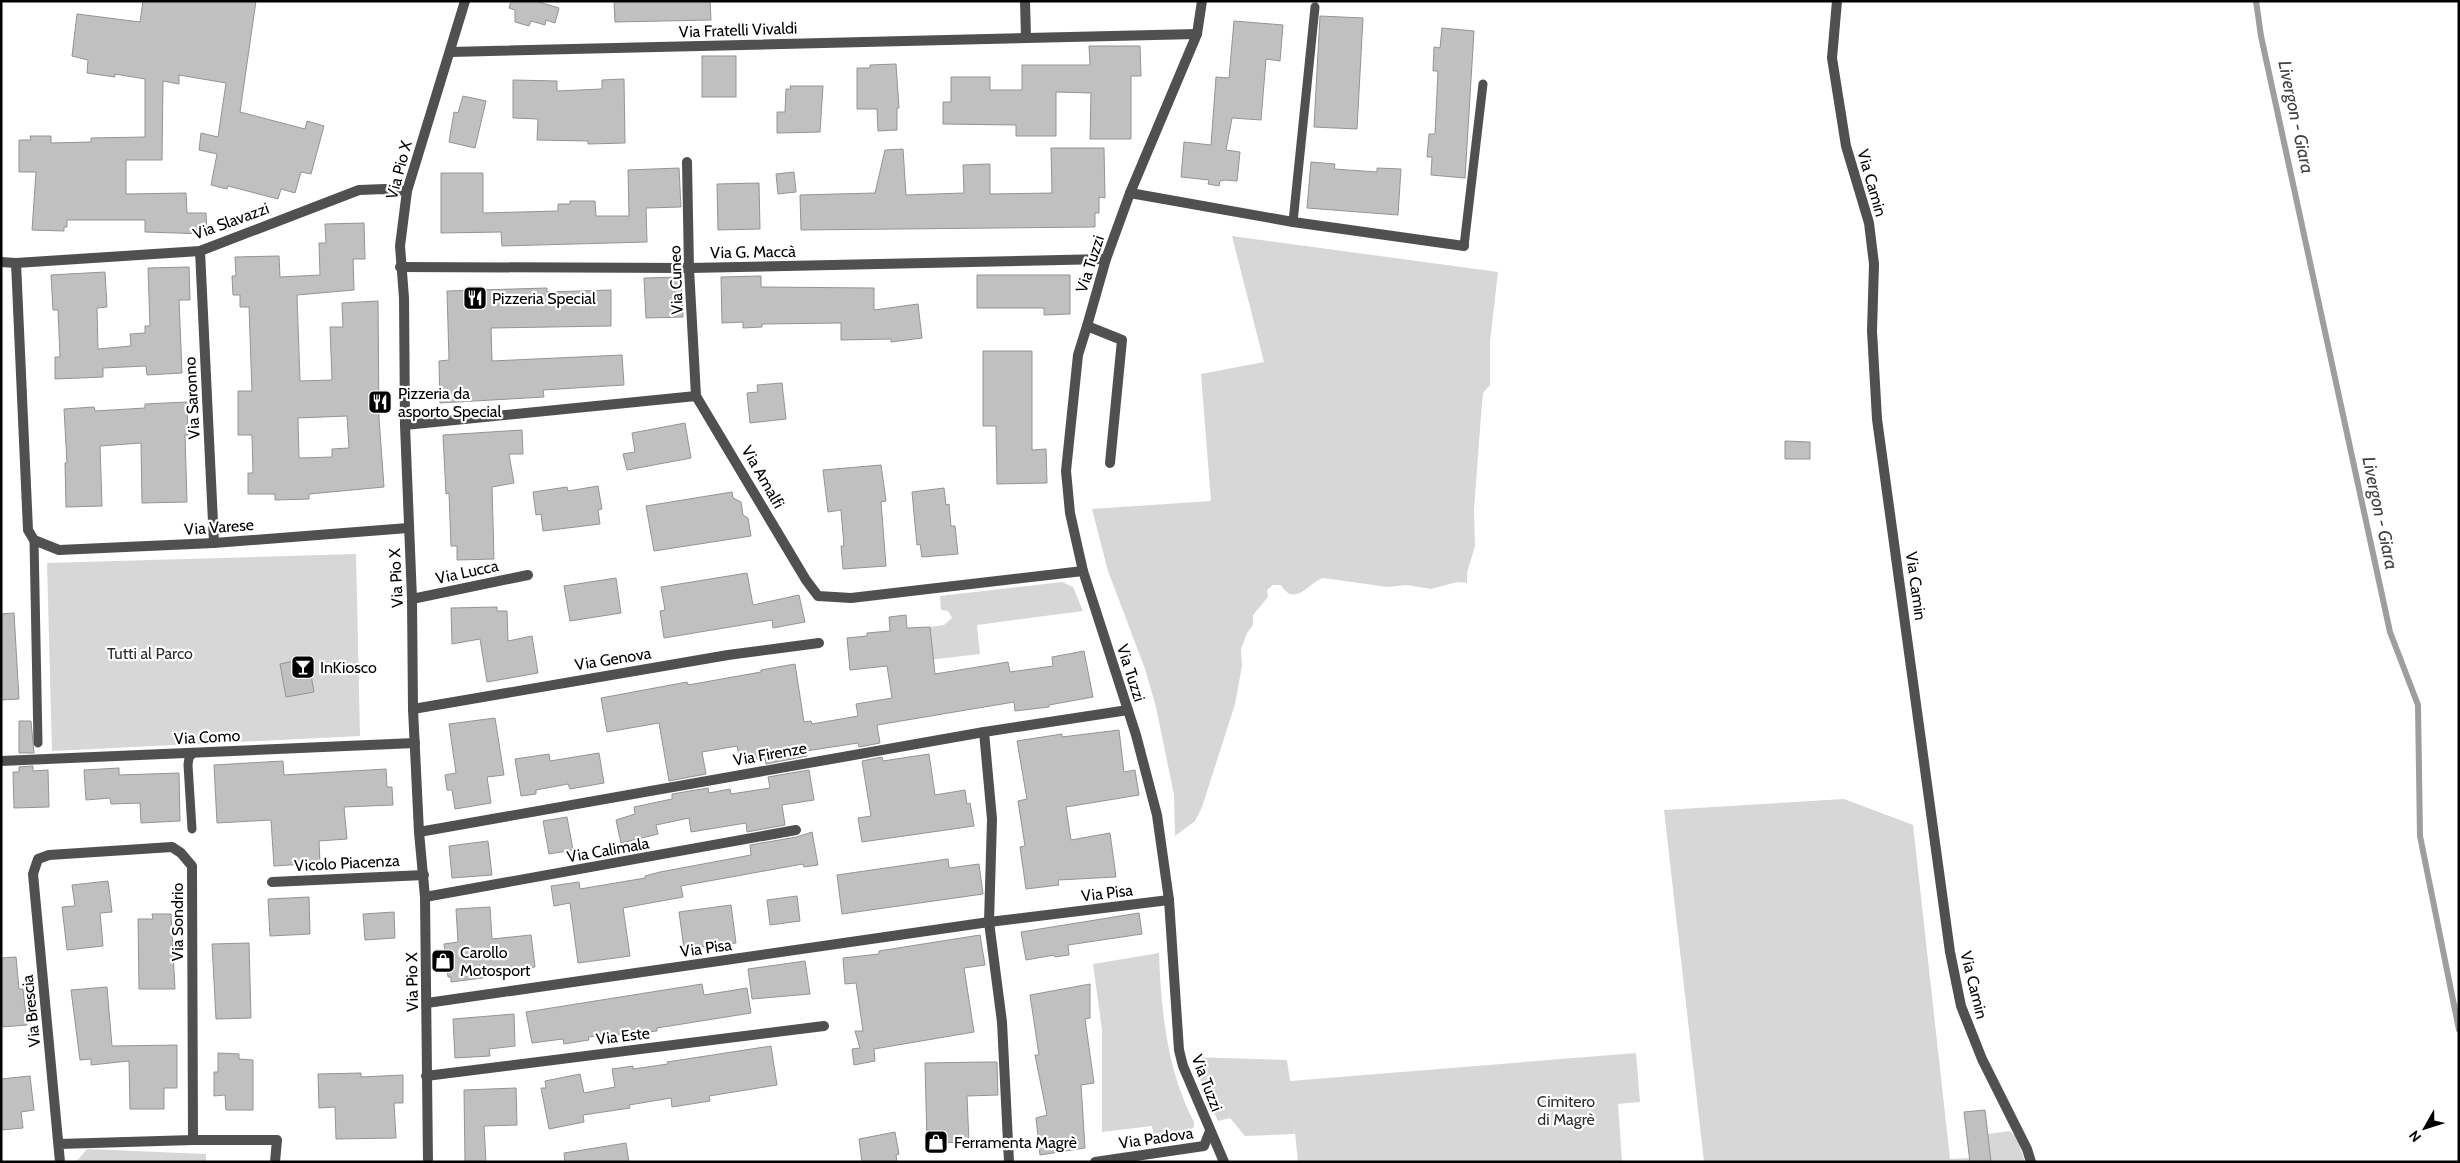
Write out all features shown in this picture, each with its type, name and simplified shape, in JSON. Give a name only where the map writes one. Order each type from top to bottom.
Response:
[{"type":"street","name":"Via Pio X","points":[[428,1162],[426,1076],[428,1003],[425,898],[419,832],[415,743],[412,599],[405,425],[404,298],[400,267],[400,246],[407,191],[465,1]]},
{"type":"street","points":[[1025,1],[1026,37]]},
{"type":"street","name":"Via Tuzzi","points":[[1202,1],[1197,34],[1130,193],[1106,259],[1078,355],[1066,471],[1070,513],[1083,571],[1128,710],[1157,815],[1168,900],[1179,1050],[1183,1066],[1224,1162]]},
{"type":"street","name":"Via Camin","points":[[1837,1],[1832,58],[1846,146],[1869,223],[1874,264],[1872,331],[1877,419],[1950,952],[1962,1006],[1978,1050],[2027,1149],[2031,1162]]},
{"type":"street","name":"Via Fratelli Vivaldi","points":[[450,52],[1197,34]]},
{"type":"street","name":"Via Cuneo","points":[[687,162],[688,268],[696,396]]},
{"type":"street","name":"Via Slavazzi","points":[[1,262],[16,263],[200,251],[359,190],[385,189],[407,191]]},
{"type":"street","points":[[1130,193],[1293,222],[1464,246]]},
{"type":"street","name":"Via Saronno","points":[[200,251],[214,543]]},
{"type":"street","name":"Via G. Maccà","points":[[400,267],[688,268],[1106,259]]},
{"type":"street","points":[[16,263],[28,530],[34,540]]},
{"type":"street","points":[[1087,326],[1122,340],[1110,463]]},
{"type":"street","points":[[405,425],[696,396]]},
{"type":"street","name":"Via Amalfi","points":[[696,396],[818,596],[851,598],[1083,571]]},
{"type":"street","name":"Via Varese","points":[[34,540],[59,550],[214,543],[408,528]]},
{"type":"street","name":"Via Lucca","points":[[412,599],[528,575]]},
{"type":"street","name":"Via Genova","points":[[414,709],[728,655],[819,643]]},
{"type":"street","name":"Via Firenze","points":[[419,832],[984,732],[1128,710]]},
{"type":"street","points":[[984,732],[992,819],[989,922],[1002,1022],[1009,1162]]},
{"type":"street","name":"Via Como","points":[[1,761],[415,743]]},
{"type":"street","name":"Via Calimala","points":[[425,898],[796,830]]},
{"type":"street","name":"Via Sondrio","points":[[38,859],[50,855],[172,847],[182,853],[192,866],[193,1140]]},
{"type":"street","name":"Via Brescia","points":[[38,859],[33,874],[60,1144],[60,1162]]},
{"type":"street","name":"Vicolo Piacenza","points":[[272,882],[424,875]]},
{"type":"street","name":"Via Pisa","points":[[428,1003],[989,922],[1168,900]]},
{"type":"street","name":"Via Este","points":[[426,1076],[824,1026]]},
{"type":"street","name":"Via Padova","points":[[1095,1162],[1204,1146],[1210,1131]]},
{"type":"street","points":[[60,1144],[193,1140],[277,1140],[275,1162]]},
{"type":"lane","points":[[1293,222],[1316,7]]},
{"type":"lane","points":[[1464,246],[1482,84]]},
{"type":"lane","points":[[34,540],[38,743]]},
{"type":"lane","points":[[192,829],[188,765],[189,758],[193,753]]},
{"type":"green space","points":[[1232,236],[1498,272],[1490,341],[1490,385],[1483,393],[1481,415],[1474,510],[1475,546],[1467,573],[1467,583],[1457,582],[1431,589],[1407,585],[1388,587],[1323,578],[1296,594],[1286,592],[1281,585],[1273,585],[1267,590],[1268,597],[1253,615],[1253,625],[1247,633],[1241,649],[1242,666],[1235,704],[1202,807],[1195,821],[1175,836],[1174,795],[1156,707],[1145,669],[1108,571],[1092,509],[1211,501],[1201,374],[1264,362]]},
{"type":"green space","name":"Tutti al Parco","points":[[356,554],[360,736],[52,751],[47,563]]},
{"type":"green space","points":[[1062,582],[1073,587],[1083,611],[977,625],[980,654],[912,662],[931,645],[930,627],[944,625],[952,618],[948,611],[941,610],[940,596]]},
{"type":"green space","points":[[1844,799],[1913,825],[1950,1159],[1969,1158],[1964,1112],[1985,1110],[1988,1134],[2010,1131],[2017,1138],[2025,1162],[1704,1162],[1664,810]]},
{"type":"green space","points":[[1159,953],[1167,1040],[1177,1082],[1194,1122],[1194,1127],[1180,1137],[1155,1142],[1152,1126],[1102,1132],[1102,1030],[1093,964]]},
{"type":"green space","name":"Cimitero di Magrè","points":[[1636,1053],[1640,1102],[1618,1104],[1622,1162],[1298,1162],[1293,1112],[1295,1134],[1245,1136],[1230,1118],[1218,1121],[1208,1101],[1192,1057],[1287,1060],[1290,1081]]},
{"type":"green space","points":[[87,1149],[206,1154],[206,1162],[76,1162]]},
{"type":"building","points":[[143,1],[256,1],[240,112],[305,129],[307,121],[324,126],[311,174],[301,172],[295,193],[281,189],[278,199],[228,186],[227,189],[211,185],[217,154],[199,150],[201,133],[218,137],[226,83],[179,75],[179,84],[163,81],[162,160],[126,160],[126,194],[186,193],[187,213],[206,213],[207,234],[145,232],[145,220],[67,220],[67,227],[64,227],[64,231],[32,230],[36,172],[19,172],[19,140],[31,140],[30,136],[51,136],[51,143],[91,142],[91,138],[145,137],[145,79],[115,74],[115,77],[87,73],[88,60],[72,56],[77,14],[140,22]]},
{"type":"building","points":[[511,1],[535,1],[559,8],[555,23],[546,20],[545,25],[531,21],[529,26],[515,22],[515,10],[509,8]]},
{"type":"building","points":[[614,1],[710,1],[711,20],[615,22]]},
{"type":"building","points":[[1320,16],[1363,18],[1357,129],[1314,127]]},
{"type":"building","points":[[1234,21],[1283,25],[1280,61],[1266,59],[1261,120],[1232,118],[1226,150],[1240,152],[1237,181],[1220,181],[1219,186],[1208,184],[1209,180],[1181,177],[1184,142],[1211,145],[1216,77],[1229,78]]},
{"type":"building","points":[[1442,28],[1474,31],[1465,178],[1431,175],[1432,157],[1427,157],[1429,134],[1435,134],[1438,71],[1433,71],[1434,47],[1440,48]]},
{"type":"building","points":[[1089,46],[1140,46],[1141,76],[1131,76],[1131,139],[1090,139],[1091,93],[1056,92],[1056,136],[1016,136],[1016,125],[943,124],[943,102],[951,102],[951,77],[990,77],[990,90],[1022,90],[1022,65],[1090,65]]},
{"type":"building","points":[[702,56],[736,56],[736,97],[702,97]]},
{"type":"building","points":[[896,64],[899,108],[897,108],[897,130],[878,131],[877,109],[857,109],[857,68],[870,68],[870,65]]},
{"type":"building","points":[[624,79],[625,143],[588,144],[588,141],[537,140],[538,119],[513,118],[513,80],[557,81],[557,91],[602,89],[602,80]]},
{"type":"building","points":[[790,86],[823,86],[820,132],[777,133],[777,112],[785,112],[786,89],[791,89]]},
{"type":"building","points":[[463,96],[486,101],[475,148],[449,142],[454,112],[458,113]]},
{"type":"building","points":[[1051,148],[1104,148],[1105,198],[1099,197],[1099,213],[1095,213],[1095,227],[801,230],[800,195],[875,193],[885,150],[903,149],[906,195],[964,193],[963,165],[990,164],[990,194],[1052,193]]},
{"type":"building","points":[[1311,162],[1335,164],[1334,169],[1377,172],[1377,168],[1401,169],[1398,215],[1307,208]]},
{"type":"building","points":[[679,168],[681,207],[646,208],[647,242],[502,246],[501,232],[441,233],[441,173],[483,173],[483,213],[558,211],[558,204],[570,204],[570,201],[595,201],[596,216],[629,216],[628,170]]},
{"type":"building","points":[[794,172],[796,192],[778,194],[776,174]]},
{"type":"building","points":[[759,183],[760,229],[718,230],[717,184]]},
{"type":"building","points":[[364,223],[365,259],[353,259],[354,290],[297,295],[300,381],[332,380],[330,327],[343,327],[342,303],[378,301],[379,418],[384,487],[309,494],[309,499],[275,500],[275,494],[248,494],[248,473],[253,473],[252,435],[238,435],[238,391],[252,391],[249,307],[240,307],[240,295],[233,295],[232,276],[236,276],[235,257],[279,256],[280,277],[320,275],[319,243],[326,243],[325,224]],"holes":[[[347,416],[349,448],[332,449],[332,457],[299,458],[298,418]]]},
{"type":"building","points":[[189,267],[190,300],[179,300],[182,373],[147,375],[146,366],[103,368],[103,377],[55,379],[55,357],[60,357],[58,310],[53,310],[51,275],[105,272],[107,307],[97,308],[98,349],[131,346],[130,334],[145,333],[145,326],[150,326],[148,268]]},
{"type":"building","points":[[977,275],[1070,275],[1070,314],[1044,315],[1044,308],[977,308]]},
{"type":"building","points":[[761,276],[761,287],[874,288],[874,310],[918,304],[922,338],[891,342],[891,339],[841,340],[841,323],[762,324],[762,327],[743,328],[743,322],[722,323],[721,277]]},
{"type":"building","points":[[681,277],[683,317],[646,318],[644,278]]},
{"type":"building","points":[[547,288],[547,292],[611,290],[611,326],[491,328],[492,361],[622,355],[624,385],[543,390],[544,397],[440,403],[439,361],[449,360],[447,291]]},
{"type":"building","points":[[983,351],[1032,351],[1032,450],[1046,449],[1047,483],[997,484],[996,426],[983,426]]},
{"type":"building","points":[[782,383],[786,419],[750,423],[747,393],[758,392],[757,385]]},
{"type":"building","points":[[187,402],[188,435],[185,435],[187,502],[142,503],[141,443],[100,446],[102,506],[66,507],[65,463],[67,463],[64,409],[94,407],[95,411],[145,408],[145,404]]},
{"type":"building","points":[[685,423],[691,458],[627,470],[623,454],[635,452],[632,433]]},
{"type":"building","points":[[522,430],[523,454],[509,454],[514,483],[492,487],[494,559],[457,560],[457,546],[451,546],[449,493],[446,494],[443,435]]},
{"type":"building","points":[[1785,441],[1810,442],[1810,459],[1785,459]]},
{"type":"building","points":[[881,465],[886,501],[881,502],[886,566],[843,569],[841,546],[844,546],[841,510],[828,512],[823,470]]},
{"type":"building","points":[[598,486],[602,509],[598,510],[600,524],[543,531],[541,514],[536,515],[533,492],[567,487],[568,491]]},
{"type":"building","points":[[944,488],[946,505],[949,504],[951,526],[955,526],[958,554],[922,557],[920,544],[917,545],[912,492]]},
{"type":"building","points":[[732,492],[733,498],[741,502],[743,515],[748,518],[751,536],[654,551],[646,506]]},
{"type":"building","points":[[747,573],[753,605],[799,595],[805,622],[773,628],[772,620],[664,638],[660,611],[665,610],[661,587]]},
{"type":"building","points":[[616,578],[621,613],[570,621],[564,586]]},
{"type":"building","points":[[497,607],[497,611],[507,611],[508,641],[532,636],[538,673],[487,682],[480,639],[452,644],[451,608]]},
{"type":"building","points":[[14,613],[19,699],[1,700],[1,614]]},
{"type":"building","points":[[906,615],[907,628],[930,627],[935,674],[1008,662],[1010,672],[1053,666],[1052,657],[1084,651],[1093,697],[1049,705],[1049,707],[1015,711],[1014,702],[877,725],[880,743],[859,747],[858,743],[806,751],[807,756],[766,764],[765,758],[740,761],[737,746],[702,752],[706,774],[669,781],[659,723],[607,732],[601,698],[687,682],[688,685],[795,664],[804,722],[811,721],[812,724],[858,716],[856,704],[892,698],[887,666],[850,670],[847,638],[867,636],[867,633],[890,631],[889,617]]},
{"type":"building","points":[[308,658],[314,692],[286,697],[280,664]]},
{"type":"building","points":[[495,718],[504,775],[487,777],[491,803],[455,809],[452,790],[447,790],[445,775],[456,773],[449,724]]},
{"type":"building","points":[[19,721],[31,721],[34,753],[19,753]]},
{"type":"building","points":[[1119,730],[1124,772],[1135,770],[1139,795],[1066,807],[1071,840],[1110,833],[1116,877],[1058,880],[1059,885],[1026,889],[1020,847],[1025,846],[1018,801],[1027,799],[1017,741],[1062,734],[1062,737]]},
{"type":"building","points":[[599,753],[604,783],[570,789],[568,784],[536,790],[536,794],[521,796],[515,759],[549,754],[550,761]]},
{"type":"building","points":[[929,754],[935,795],[965,790],[967,804],[970,803],[974,826],[862,842],[858,818],[871,816],[862,761],[882,757],[883,761]]},
{"type":"building","points":[[283,761],[284,775],[386,769],[387,787],[392,787],[393,805],[344,807],[347,839],[319,841],[320,863],[274,866],[271,820],[217,823],[214,765]]},
{"type":"building","points":[[33,766],[33,771],[48,770],[49,807],[14,808],[13,772],[19,772],[19,767]]},
{"type":"building","points":[[119,768],[119,775],[179,773],[180,821],[141,823],[140,803],[111,804],[110,798],[86,800],[84,770]]},
{"type":"building","points":[[809,770],[814,800],[782,805],[785,825],[747,832],[746,823],[691,832],[689,818],[656,825],[658,834],[621,843],[616,820],[635,814],[634,807],[672,799],[672,794],[708,788],[709,793],[730,789],[731,794],[770,788],[768,777]]},
{"type":"building","points":[[567,817],[573,850],[549,854],[543,821]]},
{"type":"building","points":[[812,832],[818,865],[804,867],[803,864],[681,886],[683,897],[623,908],[630,956],[578,963],[570,903],[554,906],[551,886],[579,882],[580,889],[645,878],[645,876],[660,872],[751,855],[750,845],[797,837]]},
{"type":"building","points":[[488,841],[492,875],[452,878],[449,846]]},
{"type":"building","points":[[948,859],[949,868],[979,864],[983,894],[842,914],[837,875]]},
{"type":"building","points":[[108,881],[112,912],[100,913],[103,946],[67,950],[62,907],[75,906],[72,885]]},
{"type":"building","points":[[797,896],[800,921],[770,925],[767,900]]},
{"type":"building","points":[[309,897],[310,934],[270,936],[268,899]]},
{"type":"building","points":[[731,905],[736,943],[684,949],[679,912]]},
{"type":"building","points":[[490,907],[492,939],[531,935],[535,967],[490,974],[490,977],[451,982],[451,977],[448,977],[444,944],[458,942],[456,909]]},
{"type":"building","points":[[394,912],[395,938],[365,940],[363,914]]},
{"type":"building","points":[[1139,913],[1142,934],[1068,945],[1069,955],[1055,957],[1054,955],[1026,960],[1021,932]]},
{"type":"building","points":[[152,914],[171,914],[175,989],[139,989],[138,919],[153,919]]},
{"type":"building","points":[[980,935],[985,965],[964,968],[974,1032],[874,1049],[875,1061],[854,1065],[852,1049],[860,1048],[855,1031],[863,1031],[856,983],[845,984],[843,958],[879,954],[879,951]]},
{"type":"building","points":[[249,943],[251,1018],[216,1019],[212,944]]},
{"type":"building","points":[[16,957],[19,989],[23,989],[27,1025],[1,1027],[1,958]]},
{"type":"building","points":[[805,961],[810,994],[752,999],[748,969]]},
{"type":"building","points":[[702,984],[704,995],[747,988],[751,1013],[657,1028],[657,1031],[588,1037],[589,1040],[564,1044],[563,1039],[532,1043],[526,1012]]},
{"type":"building","points":[[1090,984],[1090,1018],[1085,1019],[1094,1083],[1081,1085],[1085,1148],[1040,1155],[1036,1118],[1047,1115],[1035,1055],[1039,1055],[1030,995]]},
{"type":"building","points":[[107,987],[112,1046],[177,1045],[177,1088],[164,1088],[164,1109],[130,1109],[129,1061],[91,1065],[91,1059],[80,1060],[71,990]]},
{"type":"building","points":[[514,1014],[515,1046],[489,1049],[490,1056],[455,1058],[453,1019]]},
{"type":"building","points":[[771,1046],[777,1085],[709,1096],[710,1101],[672,1107],[671,1098],[629,1105],[630,1108],[583,1115],[584,1122],[549,1129],[541,1088],[546,1088],[545,1081],[580,1074],[584,1093],[615,1087],[612,1069],[633,1066],[633,1069],[668,1064],[667,1062]]},
{"type":"building","points":[[218,1053],[239,1054],[239,1059],[253,1060],[253,1110],[226,1110],[225,1095],[214,1096],[214,1072],[218,1072]]},
{"type":"building","points":[[997,1062],[998,1095],[967,1096],[969,1142],[927,1143],[925,1063]]},
{"type":"building","points":[[361,1073],[361,1077],[403,1075],[403,1103],[394,1103],[396,1138],[336,1139],[335,1107],[319,1108],[318,1074]]},
{"type":"building","points":[[30,1076],[34,1110],[21,1112],[23,1128],[1,1130],[1,1079]]},
{"type":"building","points":[[516,1088],[517,1125],[484,1126],[486,1162],[465,1162],[464,1090]]},
{"type":"building","points":[[1985,1110],[1991,1162],[1970,1162],[1964,1112]]},
{"type":"building","points":[[895,1132],[899,1154],[896,1155],[897,1162],[862,1162],[859,1139]]},
{"type":"building","points":[[626,1143],[629,1162],[565,1162],[564,1153]]},
{"type":"waterway","name":"Livergon - Giara","points":[[2256,1],[2261,36],[2390,632],[2418,705],[2420,836],[2459,1030]]},
{"type":"place","name":"Pizzeria Special","points":[[475,298]]},
{"type":"place","name":"Pizzeria da asporto Special","points":[[380,402]]},
{"type":"place","name":"InKiosco","points":[[303,667]]},
{"type":"place","name":"Carollo Motosport","points":[[443,961]]},
{"type":"place","name":"Ferramenta Magrè","points":[[936,1142]]}]
